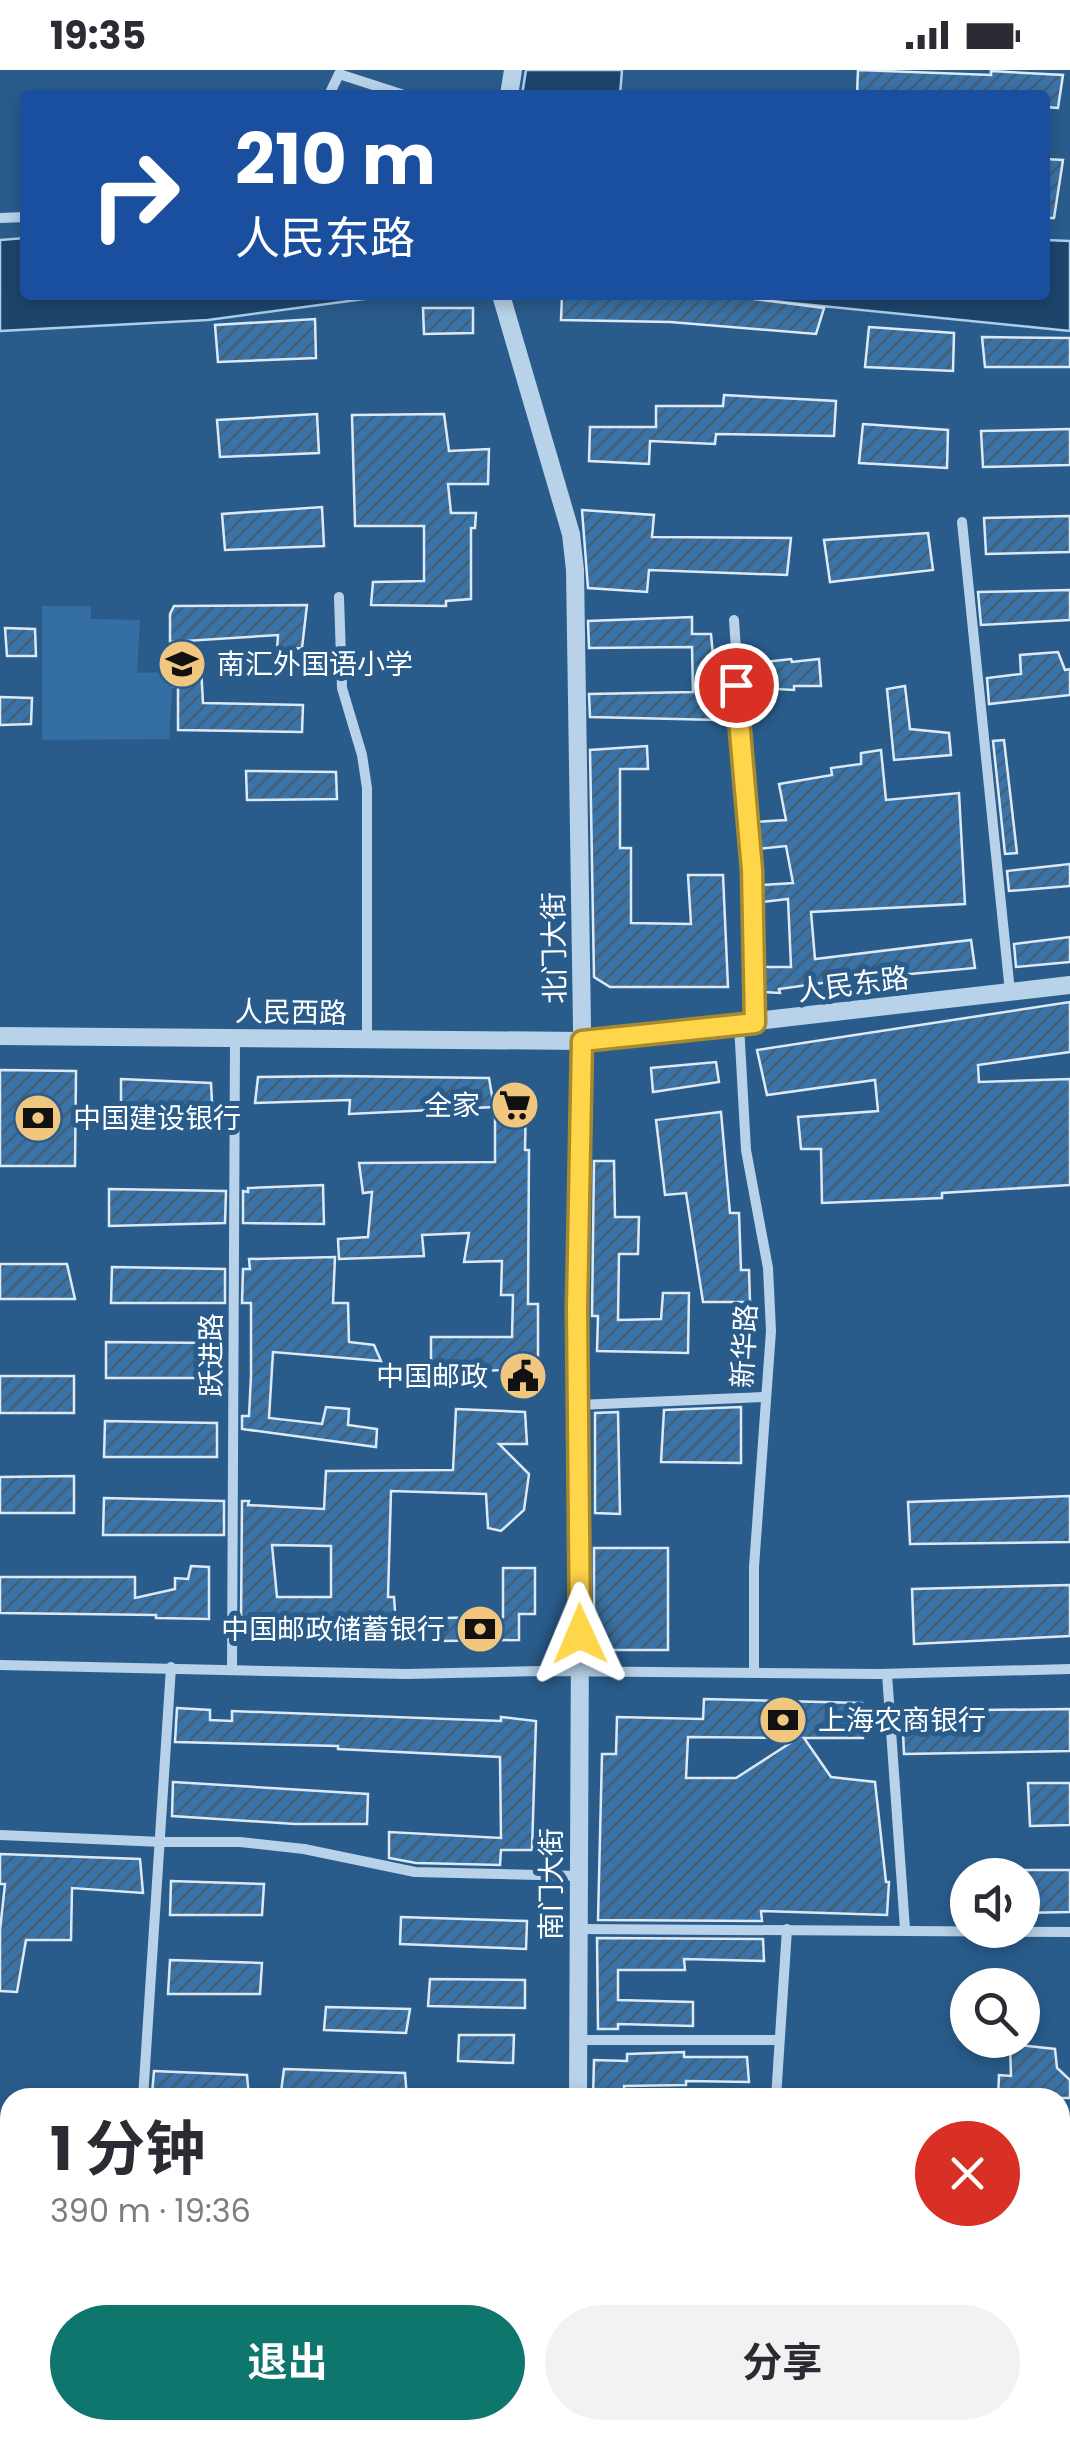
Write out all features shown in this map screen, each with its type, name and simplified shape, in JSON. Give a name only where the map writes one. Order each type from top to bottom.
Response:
[{"type":"street","points":[[331,90],[339,74],[390,90]]},
{"type":"street","name":"北门大街","points":[[502,300],[571,534],[574,557],[582,1041],[580,1671]]},
{"type":"street","points":[[962,522],[1010,992]]},
{"type":"street","points":[[339,597],[342,688],[368,788],[367,1041]]},
{"type":"street","name":"新华路","points":[[734,620],[752,870],[746,1150],[768,1268],[770,1367],[764,1397],[754,1566],[754,1672]]},
{"type":"street","name":"人民东路","points":[[582,1041],[1070,985]]},
{"type":"street","name":"人民西路","points":[[0,1036],[582,1041]]},
{"type":"street","name":"跃进路","points":[[232,1669],[235,1041]]},
{"type":"street","points":[[578,1405],[764,1397]]},
{"type":"street","points":[[0,1665],[406,1674],[887,1674],[1070,1669]]},
{"type":"street","points":[[144,2088],[171,1667]]},
{"type":"street","name":"南门大街","points":[[578,2088],[580,1671]]},
{"type":"street","points":[[887,1674],[904,1930]]},
{"type":"street","points":[[0,1835],[271,1844],[432,1873],[579,1876]]},
{"type":"street","points":[[776,2088],[787,1929]]},
{"type":"street","points":[[579,1930],[1070,1932]]},
{"type":"street","points":[[578,2040],[778,2040]]},
{"type":"green space","points":[[42,606],[91,606],[91,619],[140,620],[137,673],[173,672],[169,739],[42,740]]},
{"type":"shaded area","points":[[526,70],[622,70],[620,90],[523,90]]},
{"type":"shaded area","points":[[20,238],[20,300],[357,300],[208,320],[0,331],[0,240]]},
{"type":"shaded area","points":[[1050,240],[1070,241],[1070,331],[762,300],[1050,300]]},
{"type":"building","points":[[858,70],[1063,75],[1058,108],[1050,107],[1050,90],[857,90]]},
{"type":"building","points":[[1050,159],[1063,160],[1054,218],[1050,218]]},
{"type":"building","points":[[562,300],[761,300],[824,308],[816,334],[670,322],[561,320]]},
{"type":"building","points":[[423,308],[473,308],[473,333],[424,334]]},
{"type":"building","points":[[315,319],[316,358],[218,362],[215,325]]},
{"type":"building","points":[[869,327],[954,333],[953,371],[865,367]]},
{"type":"building","points":[[982,337],[1070,338],[1070,367],[985,367]]},
{"type":"building","points":[[724,395],[836,401],[834,436],[716,434],[715,444],[650,441],[649,464],[589,461],[590,427],[656,427],[656,406],[723,406]]},
{"type":"building","points":[[317,414],[319,453],[220,457],[217,420]]},
{"type":"building","points":[[444,414],[449,451],[489,449],[488,484],[448,484],[451,513],[476,513],[475,528],[471,528],[471,599],[446,601],[446,606],[371,605],[373,582],[424,581],[424,526],[355,526],[352,415]]},
{"type":"building","points":[[863,424],[948,430],[947,468],[859,463]]},
{"type":"building","points":[[1070,429],[1070,465],[983,467],[981,431]]},
{"type":"building","points":[[322,507],[324,546],[225,550],[222,514]]},
{"type":"building","points":[[582,510],[654,515],[652,537],[791,538],[787,575],[649,570],[647,592],[588,588]]},
{"type":"building","points":[[1070,516],[1070,552],[986,554],[984,518]]},
{"type":"building","points":[[928,533],[933,570],[830,582],[824,540]]},
{"type":"building","points":[[1070,590],[1070,620],[981,625],[978,592]]},
{"type":"building","points":[[307,605],[302,648],[277,650],[278,635],[170,642],[170,614],[174,606]]},
{"type":"building","points":[[692,617],[692,634],[711,634],[719,720],[590,717],[589,694],[693,692],[692,647],[589,648],[588,621]]},
{"type":"building","points":[[5,628],[35,629],[36,656],[7,656]]},
{"type":"building","points":[[1058,652],[1065,670],[1070,669],[1070,695],[989,704],[987,678],[1021,674],[1020,655]]},
{"type":"building","points":[[819,659],[821,686],[794,686],[794,690],[758,688],[756,663]]},
{"type":"building","points":[[173,666],[201,667],[203,703],[303,705],[302,732],[178,730],[178,686],[173,686]]},
{"type":"building","points":[[905,686],[910,729],[949,733],[951,755],[894,760],[887,689]]},
{"type":"building","points":[[0,697],[32,698],[31,724],[0,725]]},
{"type":"building","points":[[1004,740],[1017,853],[1005,854],[993,741]]},
{"type":"building","points":[[647,746],[648,769],[620,769],[620,848],[631,848],[631,923],[691,924],[688,875],[723,875],[728,987],[610,987],[594,977],[590,750]]},
{"type":"building","points":[[881,750],[886,800],[959,793],[965,904],[811,912],[815,959],[971,940],[975,968],[763,992],[762,967],[791,967],[788,899],[761,902],[760,885],[793,883],[786,846],[758,849],[756,822],[786,820],[779,784],[832,775],[831,768],[861,764],[861,753]]},
{"type":"building","points":[[246,771],[336,772],[337,799],[247,800]]},
{"type":"building","points":[[1070,864],[1070,886],[1009,891],[1007,871]]},
{"type":"building","points":[[1070,937],[1070,962],[1016,967],[1014,944]]},
{"type":"building","points":[[1070,1002],[1070,1052],[978,1065],[979,1082],[1070,1079],[1070,1185],[942,1193],[942,1198],[822,1203],[821,1149],[801,1149],[798,1117],[878,1111],[875,1080],[767,1095],[757,1050]]},
{"type":"building","points":[[716,1062],[719,1082],[653,1092],[651,1068]]},
{"type":"building","name":"中国建设银行","points":[[0,1070],[76,1071],[75,1166],[0,1166]]},
{"type":"building","points":[[258,1077],[489,1078],[494,1107],[349,1114],[350,1100],[255,1103]]},
{"type":"building","points":[[121,1079],[211,1083],[213,1122],[121,1119]]},
{"type":"building","points":[[495,1095],[526,1095],[528,1304],[538,1304],[538,1375],[512,1370],[431,1372],[431,1337],[512,1337],[513,1295],[501,1295],[502,1261],[464,1262],[469,1233],[422,1235],[424,1256],[339,1259],[338,1239],[368,1237],[372,1192],[363,1193],[359,1163],[495,1162]]},
{"type":"building","points":[[721,1112],[730,1213],[739,1213],[741,1270],[749,1270],[750,1302],[703,1302],[686,1193],[665,1195],[656,1120]]},
{"type":"building","points":[[594,1161],[614,1161],[615,1217],[639,1217],[638,1254],[619,1254],[618,1320],[661,1319],[663,1293],[689,1293],[688,1353],[597,1351],[598,1316],[592,1316]]},
{"type":"building","points":[[323,1185],[324,1224],[243,1223],[243,1191],[248,1192],[248,1188]]},
{"type":"building","points":[[109,1189],[226,1191],[225,1223],[109,1226]]},
{"type":"building","points":[[335,1257],[333,1303],[348,1303],[349,1342],[374,1345],[381,1361],[273,1352],[269,1418],[322,1424],[326,1407],[349,1409],[348,1425],[377,1429],[376,1447],[242,1429],[242,1416],[249,1416],[251,1376],[251,1303],[242,1303],[243,1269],[250,1269],[249,1259]]},
{"type":"building","points":[[0,1264],[67,1264],[75,1299],[0,1299]]},
{"type":"building","points":[[112,1267],[225,1269],[225,1303],[111,1303]]},
{"type":"building","points":[[106,1342],[218,1343],[218,1378],[106,1378]]},
{"type":"building","points":[[0,1376],[74,1376],[74,1413],[0,1413]]},
{"type":"building","points":[[741,1407],[741,1463],[661,1462],[664,1410]]},
{"type":"building","points":[[456,1409],[525,1412],[527,1444],[499,1444],[529,1474],[524,1510],[501,1531],[488,1528],[486,1494],[391,1491],[388,1597],[394,1597],[396,1626],[241,1623],[242,1501],[249,1501],[248,1505],[324,1509],[326,1471],[453,1470]],"holes":[[[272,1545],[331,1546],[331,1597],[277,1597]]]},
{"type":"building","points":[[618,1412],[620,1514],[595,1513],[595,1413]]},
{"type":"building","points":[[105,1421],[217,1423],[217,1457],[104,1457]]},
{"type":"building","points":[[74,1476],[74,1513],[0,1513],[0,1477]]},
{"type":"building","points":[[1070,1496],[1070,1542],[910,1544],[908,1502]]},
{"type":"building","points":[[104,1498],[224,1501],[224,1535],[103,1535]]},
{"type":"building","points":[[594,1548],[668,1548],[668,1650],[594,1650]]},
{"type":"building","points":[[191,1566],[209,1567],[209,1619],[0,1613],[0,1577],[135,1577],[135,1598],[175,1589],[175,1578],[188,1579]]},
{"type":"building","points":[[503,1568],[535,1568],[535,1614],[519,1614],[519,1640],[440,1641],[440,1618],[503,1617]]},
{"type":"building","points":[[1070,1585],[1070,1636],[914,1644],[912,1589]]},
{"type":"building","points":[[704,1699],[862,1703],[863,1738],[804,1738],[831,1777],[875,1782],[889,1882],[887,1915],[761,1911],[762,1921],[598,1920],[602,1754],[616,1754],[617,1717],[703,1719]],"holes":[[[688,1737],[798,1738],[736,1778],[686,1778]]]},
{"type":"building","points":[[177,1708],[210,1710],[210,1720],[232,1721],[232,1711],[536,1721],[532,1850],[501,1850],[500,1865],[416,1863],[389,1858],[389,1832],[501,1838],[500,1757],[338,1746],[175,1742]]},
{"type":"building","points":[[1070,1709],[1070,1751],[904,1754],[902,1711]]},
{"type":"building","points":[[173,1782],[368,1794],[367,1824],[172,1816]]},
{"type":"building","points":[[1028,1783],[1070,1783],[1070,1825],[1030,1826]]},
{"type":"building","points":[[0,1854],[140,1859],[143,1893],[72,1888],[71,1940],[26,1940],[17,1992],[0,1991],[5,1884],[0,1884]]},
{"type":"building","points":[[1040,1870],[1070,1870],[1070,1912],[1040,1913]]},
{"type":"building","points":[[171,1881],[264,1884],[262,1915],[170,1915]]},
{"type":"building","points":[[401,1917],[527,1921],[526,1949],[400,1944]]},
{"type":"building","points":[[597,1938],[763,1939],[764,1961],[684,1959],[685,1970],[618,1970],[618,2000],[693,2002],[693,2026],[618,2024],[618,2029],[598,2029]]},
{"type":"building","points":[[170,1960],[262,1963],[260,1994],[168,1994]]},
{"type":"building","points":[[430,1979],[525,1980],[525,2008],[428,2006]]},
{"type":"building","points":[[326,2007],[410,2009],[406,2033],[324,2030]]},
{"type":"building","points":[[459,2035],[514,2035],[513,2063],[458,2061]]},
{"type":"building","points":[[1040,2047],[1055,2049],[1057,2068],[1070,2080],[1070,2088],[998,2088],[999,2075],[1011,2076],[1010,2058],[1040,2058]]},
{"type":"building","points":[[684,2052],[684,2057],[747,2057],[749,2082],[686,2081],[686,2085],[593,2088],[594,2060],[627,2061],[627,2054]]},
{"type":"building","points":[[284,2069],[405,2073],[406,2088],[282,2088]]},
{"type":"building","points":[[154,2071],[247,2075],[248,2088],[153,2088]]},
{"type":"place","name":"南汇外国语小学","points":[[182,664]]},
{"type":"place","name":"全家","points":[[515,1105]]},
{"type":"place","name":"中国建设银行","points":[[38,1118]]},
{"type":"place","name":"中国邮政","points":[[523,1376]]},
{"type":"place","name":"中国邮政储蓄银行","points":[[480,1629]]},
{"type":"place","name":"上海农商银行","points":[[783,1720]]},
{"type":"route","points":[[580,1634],[577,1308],[582,1041],[755,1023],[752,870],[736,685]]}]
